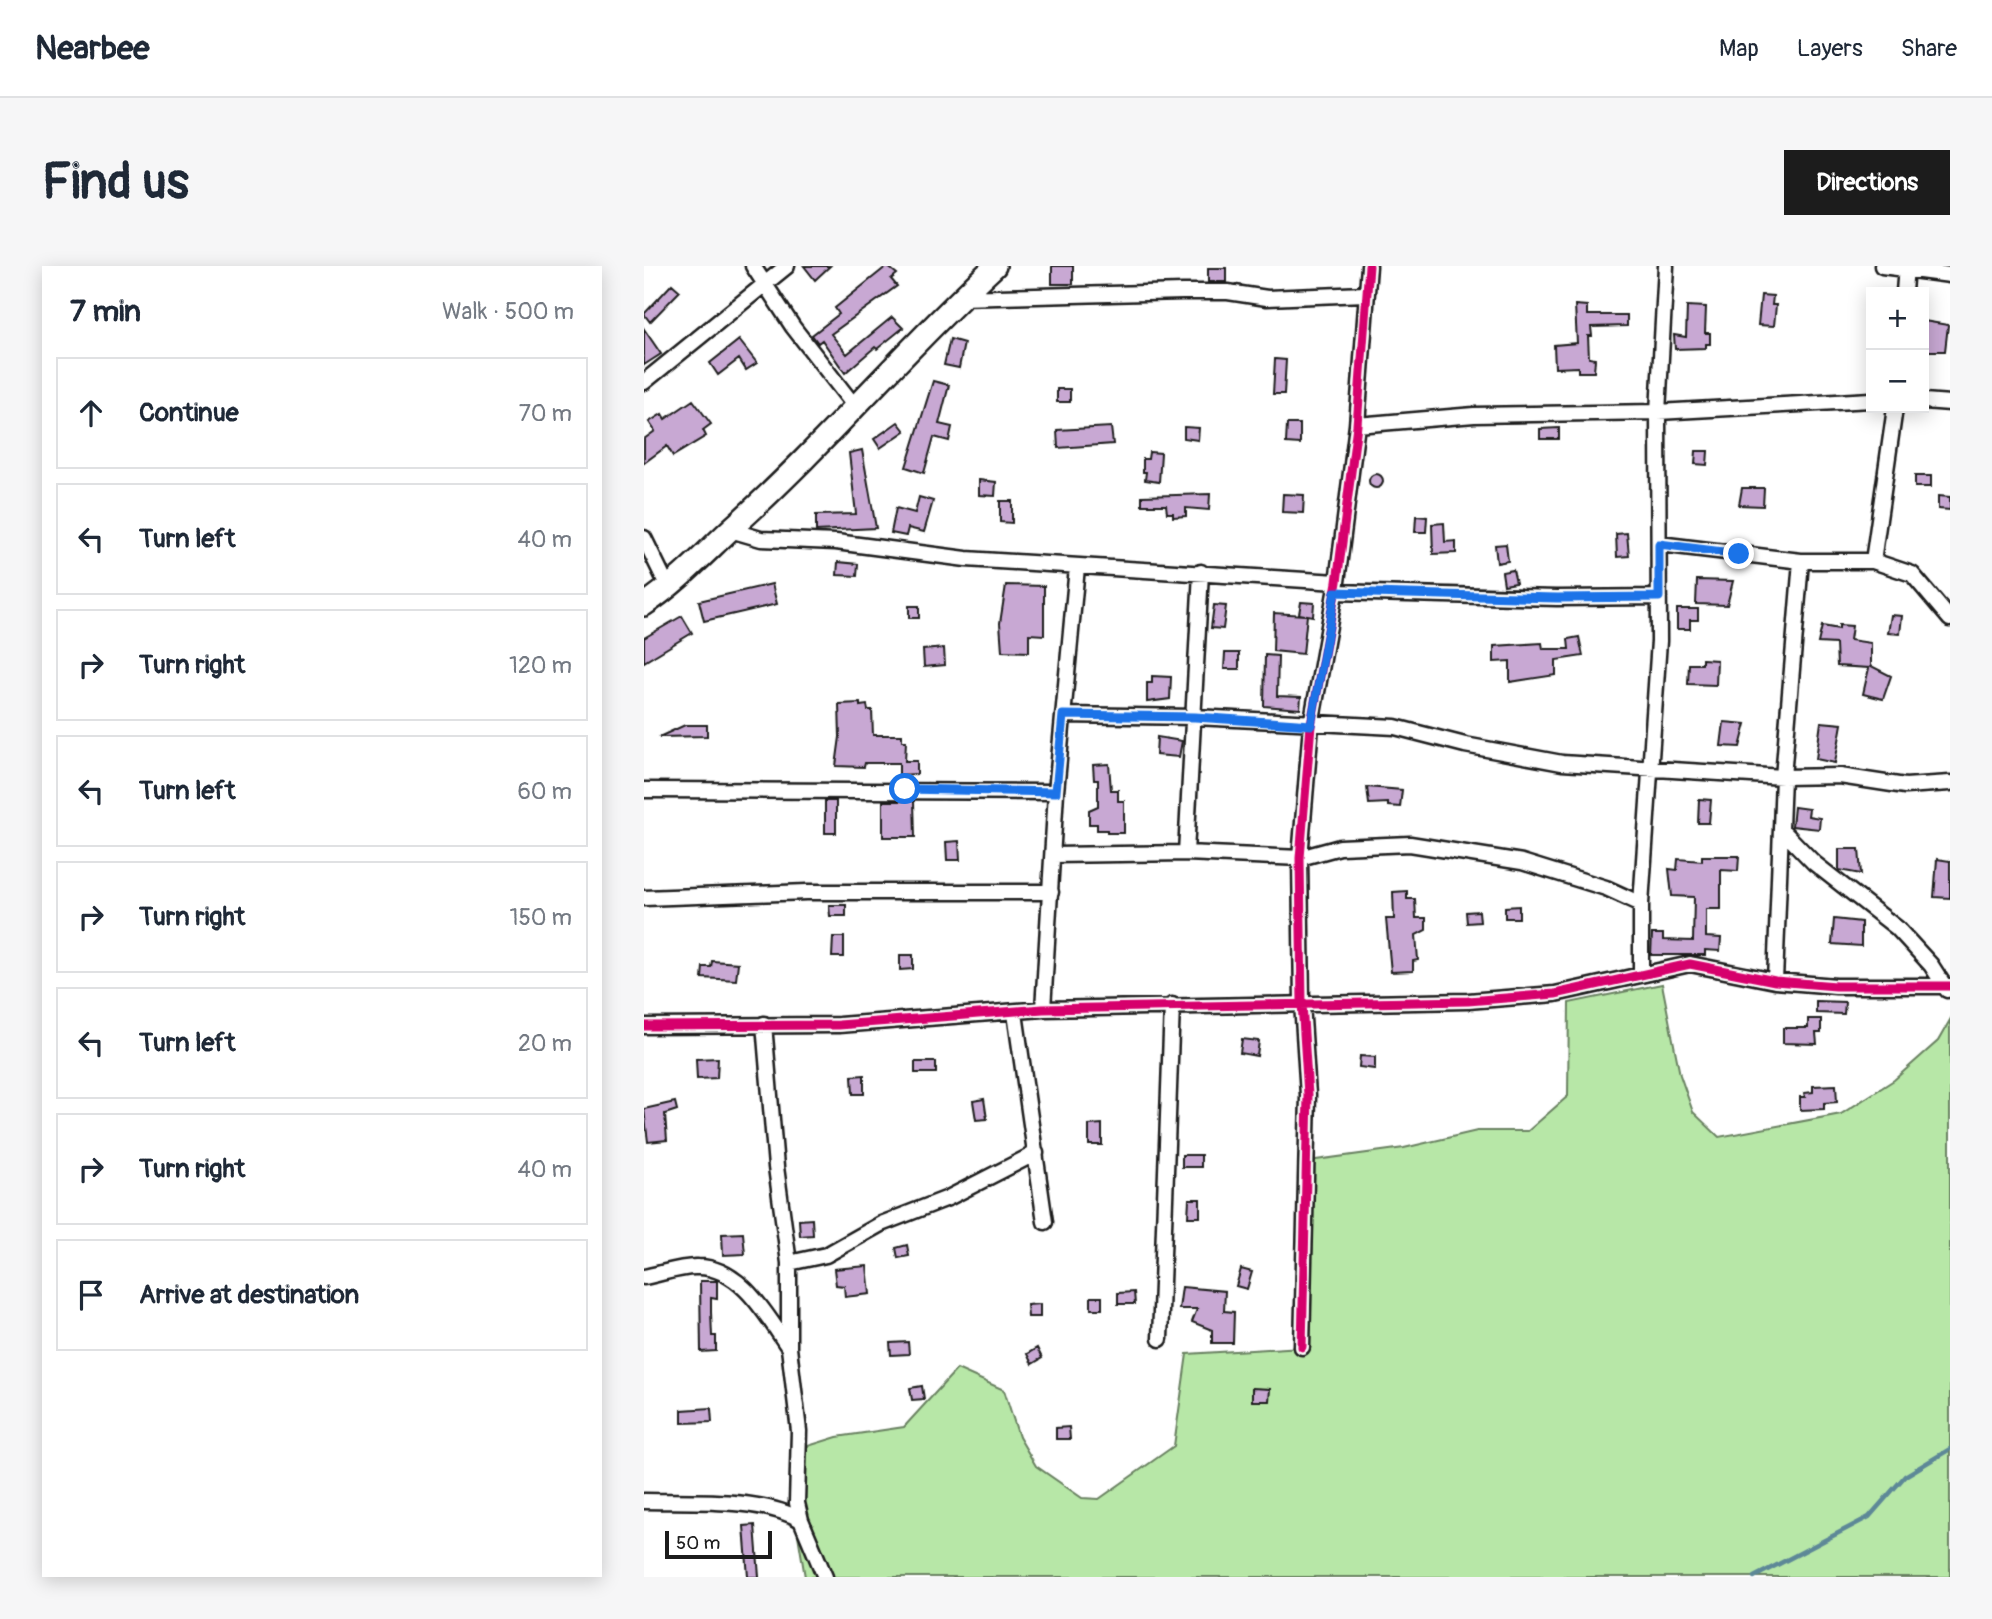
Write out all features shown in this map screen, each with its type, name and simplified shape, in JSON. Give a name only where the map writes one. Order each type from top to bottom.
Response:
[{"type":"street","points":[[753,266],[793,327],[856,408]]},
{"type":"street","points":[[644,383],[787,266]]},
{"type":"street","points":[[644,605],[669,589],[776,490],[995,266]]},
{"type":"street","points":[[1302,1347],[1308,1095],[1302,1003],[1300,858],[1311,725],[1336,587],[1357,425],[1369,266]]},
{"type":"street","points":[[1641,975],[1642,904],[1659,597],[1658,412],[1666,266]]},
{"type":"street","points":[[1882,266],[1950,275]]},
{"type":"street","points":[[1904,287],[1906,268]]},
{"type":"street","points":[[961,298],[1183,292],[1228,292],[1267,298],[1365,294]]},
{"type":"street","points":[[1357,425],[1474,415],[1658,412],[1866,400]]},
{"type":"street","points":[[1929,402],[1950,404]]},
{"type":"street","points":[[1873,561],[1894,413]]},
{"type":"street","points":[[730,530],[761,540],[836,542],[966,559],[1200,572],[1336,587],[1517,598],[1659,597]]},
{"type":"street","points":[[644,538],[669,589]]},
{"type":"street","points":[[1659,544],[1801,561],[1873,561],[1912,574],[1950,619]]},
{"type":"street","points":[[1775,981],[1783,777],[1801,561]]},
{"type":"street","points":[[1043,1009],[1056,792],[1077,567]]},
{"type":"street","points":[[1186,853],[1195,717],[1200,572]]},
{"type":"street","points":[[1063,715],[1195,717],[1311,725],[1395,727],[1465,745],[1562,763],[1783,777],[1840,776],[1905,786],[1950,783]]},
{"type":"street","points":[[644,790],[1056,792]]},
{"type":"street","points":[[1781,830],[1824,872],[1897,928],[1948,988]]},
{"type":"street","points":[[1054,855],[1186,853],[1300,858],[1339,847],[1410,844],[1522,862],[1606,888],[1642,904]]},
{"type":"street","points":[[644,898],[807,892],[1051,892]]},
{"type":"street","points":[[644,1026],[838,1025],[1043,1009],[1468,1000],[1555,994],[1690,964],[1775,981],[1836,986],[1948,988]]},
{"type":"street","points":[[1160,1339],[1172,1005]]},
{"type":"street","points":[[1015,1013],[1045,1222]]},
{"type":"street","points":[[764,1024],[765,1062],[789,1263],[789,1348],[799,1431],[796,1480],[801,1520],[825,1577]]},
{"type":"street","points":[[789,1263],[826,1255],[881,1224],[948,1198],[1035,1153]]},
{"type":"street","points":[[644,1277],[695,1266],[719,1268],[741,1286],[764,1311],[789,1348]]},
{"type":"street","points":[[644,1501],[738,1504],[780,1512],[801,1520]]},
{"type":"green space","points":[[1662,984],[1680,1075],[1693,1112],[1719,1137],[1841,1114],[1894,1080],[1938,1041],[1950,1020],[1950,1577],[805,1577],[792,1499],[792,1451],[837,1437],[904,1427],[957,1369],[1004,1390],[1019,1437],[1036,1466],[1082,1498],[1099,1499],[1174,1446],[1187,1354],[1302,1347],[1309,1161],[1404,1148],[1477,1131],[1528,1131],[1568,1096],[1569,1003]]},
{"type":"building","points":[[804,266],[830,266],[815,280]]},
{"type":"building","points":[[887,266],[897,274],[891,279],[897,286],[831,334],[847,354],[892,317],[903,328],[877,349],[875,347],[845,373],[822,340],[818,343],[812,335],[839,314],[835,308]]},
{"type":"building","points":[[1052,266],[1073,266],[1073,284],[1052,284]]},
{"type":"building","points":[[1208,268],[1226,268],[1226,282],[1208,282]]},
{"type":"building","points":[[672,284],[680,291],[650,322],[644,314]]},
{"type":"building","points":[[1761,295],[1773,296],[1772,305],[1776,305],[1774,326],[1758,325]]},
{"type":"building","points":[[1575,305],[1587,306],[1587,315],[1627,315],[1627,326],[1591,327],[1592,336],[1588,336],[1589,358],[1595,359],[1594,372],[1578,372],[1578,367],[1555,368],[1554,345],[1577,343]]},
{"type":"building","points":[[1687,306],[1706,307],[1705,333],[1710,333],[1710,344],[1706,344],[1706,348],[1675,349],[1674,335],[1686,337]]},
{"type":"building","points":[[1929,322],[1948,325],[1945,351],[1929,351]]},
{"type":"building","points":[[644,329],[661,354],[644,365]]},
{"type":"building","points":[[950,339],[964,343],[959,368],[944,365]]},
{"type":"building","points":[[739,340],[757,363],[746,370],[739,359],[718,375],[710,363]]},
{"type":"building","points":[[1275,359],[1286,360],[1284,394],[1273,394]]},
{"type":"building","points":[[933,381],[949,385],[939,424],[952,427],[949,441],[934,437],[924,473],[906,467]]},
{"type":"building","points":[[1057,389],[1070,389],[1070,402],[1057,402]]},
{"type":"building","points":[[693,400],[711,424],[703,430],[706,436],[673,456],[667,446],[644,463],[644,439],[655,431],[649,422],[662,414],[665,419]]},
{"type":"building","points":[[898,422],[905,431],[880,448],[874,439]]},
{"type":"building","points":[[1287,424],[1300,424],[1300,444],[1286,443]]},
{"type":"building","points":[[1111,427],[1113,444],[1058,448],[1057,430]]},
{"type":"building","points":[[1184,427],[1199,428],[1198,440],[1184,438]]},
{"type":"building","points":[[1559,428],[1559,439],[1540,439],[1540,429]]},
{"type":"building","points":[[862,450],[876,528],[816,531],[816,515],[856,514],[849,453]]},
{"type":"building","points":[[1696,451],[1708,451],[1707,465],[1695,464]]},
{"type":"building","points":[[1149,452],[1161,453],[1159,482],[1145,480],[1143,459],[1148,459]]},
{"type":"building","points":[[1376,474],[1381,476],[1381,486],[1376,488],[1371,486],[1369,481],[1371,476]]},
{"type":"building","points":[[1915,476],[1931,476],[1931,487],[1915,487]]},
{"type":"building","points":[[979,480],[996,482],[995,496],[979,495]]},
{"type":"building","points":[[1742,488],[1764,488],[1763,506],[1739,505]]},
{"type":"building","points":[[1210,494],[1209,510],[1186,508],[1186,516],[1173,517],[1173,513],[1167,513],[1166,505],[1142,505],[1142,496]]},
{"type":"building","points":[[1283,494],[1304,495],[1303,513],[1282,512]]},
{"type":"building","points":[[1938,496],[1950,497],[1950,510],[1938,509]]},
{"type":"building","points":[[919,497],[933,501],[924,532],[908,528],[906,536],[891,533],[896,508],[915,513]]},
{"type":"building","points":[[1000,501],[1012,501],[1012,523],[1000,522]]},
{"type":"building","points":[[1416,516],[1427,517],[1426,532],[1415,532]]},
{"type":"building","points":[[1444,523],[1445,542],[1456,541],[1456,553],[1433,554],[1432,524]]},
{"type":"building","points":[[1627,533],[1629,556],[1617,557],[1616,534]]},
{"type":"building","points":[[1506,544],[1508,561],[1497,563],[1495,545]]},
{"type":"building","points":[[838,562],[858,564],[857,576],[837,575]]},
{"type":"building","points":[[1513,570],[1516,583],[1504,585],[1502,572]]},
{"type":"building","points":[[1697,580],[1733,581],[1727,605],[1696,604]]},
{"type":"building","points":[[772,584],[777,604],[704,621],[699,601]]},
{"type":"building","points":[[1006,585],[1044,586],[1044,635],[1029,634],[1029,652],[1002,651],[1000,623]]},
{"type":"building","points":[[1301,602],[1314,603],[1313,616],[1307,615],[1303,654],[1273,651],[1274,613],[1305,615],[1299,614]]},
{"type":"building","points":[[1214,605],[1226,606],[1223,629],[1211,628]]},
{"type":"building","points":[[909,606],[919,606],[919,618],[909,618]]},
{"type":"building","points":[[1677,609],[1698,609],[1698,620],[1690,620],[1690,629],[1677,629]]},
{"type":"building","points":[[1891,615],[1902,616],[1900,634],[1888,633]]},
{"type":"building","points":[[682,616],[692,633],[644,662],[644,638]]},
{"type":"building","points":[[1839,625],[1852,626],[1850,640],[1871,643],[1871,666],[1891,676],[1883,699],[1863,694],[1869,668],[1837,666],[1836,644],[1818,643],[1822,626],[1839,629]]},
{"type":"building","points":[[1579,637],[1583,656],[1556,660],[1556,675],[1510,682],[1510,661],[1494,662],[1494,646],[1542,643],[1543,649],[1569,649],[1568,639]]},
{"type":"building","points":[[944,648],[945,665],[924,667],[923,650]]},
{"type":"building","points":[[1225,653],[1239,653],[1239,669],[1224,669]]},
{"type":"building","points":[[1265,655],[1278,656],[1277,696],[1301,697],[1300,709],[1264,706]]},
{"type":"building","points":[[1702,659],[1717,660],[1716,685],[1688,684],[1689,664],[1702,664]]},
{"type":"building","points":[[1152,676],[1171,677],[1170,699],[1147,702],[1147,683],[1152,683]]},
{"type":"building","points":[[860,703],[860,706],[867,705],[868,710],[872,710],[873,735],[902,735],[902,741],[906,741],[905,761],[917,761],[917,774],[899,775],[899,763],[865,763],[864,767],[836,766],[840,737],[839,704]]},
{"type":"building","points":[[1724,722],[1746,724],[1740,747],[1721,746]]},
{"type":"building","points":[[1821,722],[1842,724],[1835,763],[1816,759]]},
{"type":"building","points":[[685,725],[707,725],[707,736],[659,737]]},
{"type":"building","points":[[1157,737],[1182,741],[1179,757],[1156,755]]},
{"type":"building","points":[[1109,764],[1111,790],[1118,790],[1118,801],[1124,801],[1124,833],[1107,833],[1107,830],[1097,830],[1097,824],[1089,824],[1089,810],[1098,806],[1098,780],[1094,780],[1093,765]]},
{"type":"building","points":[[1367,787],[1402,790],[1400,807],[1388,806],[1388,803],[1369,804]]},
{"type":"building","points":[[1699,799],[1711,800],[1709,823],[1698,823]]},
{"type":"building","points":[[825,801],[836,801],[836,833],[825,833]]},
{"type":"building","points":[[883,801],[914,801],[915,837],[883,837]]},
{"type":"building","points":[[1794,807],[1809,809],[1808,816],[1820,818],[1819,829],[1792,826]]},
{"type":"building","points":[[959,841],[960,860],[947,860],[946,842]]},
{"type":"building","points":[[1839,849],[1859,849],[1861,874],[1839,870]]},
{"type":"building","points":[[1702,856],[1739,856],[1738,871],[1721,870],[1721,909],[1706,909],[1706,937],[1721,938],[1720,951],[1705,950],[1705,955],[1651,955],[1652,934],[1663,934],[1663,940],[1693,941],[1694,897],[1672,896],[1669,869],[1677,870],[1678,859],[1702,861]]},
{"type":"building","points":[[1937,859],[1950,861],[1950,898],[1934,897]]},
{"type":"building","points":[[1407,891],[1407,899],[1415,899],[1416,918],[1426,918],[1426,930],[1416,935],[1418,960],[1413,961],[1413,971],[1391,972],[1386,919],[1394,919],[1393,892]]},
{"type":"building","points":[[829,905],[846,905],[846,916],[830,916]]},
{"type":"building","points":[[1519,906],[1519,918],[1505,918],[1505,907]]},
{"type":"building","points":[[1479,911],[1480,922],[1467,923],[1466,912]]},
{"type":"building","points":[[1834,919],[1861,922],[1861,946],[1832,944]]},
{"type":"building","points":[[833,937],[844,937],[844,957],[832,957]]},
{"type":"building","points":[[900,955],[913,955],[913,969],[900,970]]},
{"type":"building","points":[[712,961],[738,963],[736,980],[702,978],[703,967],[711,967]]},
{"type":"building","points":[[1816,1001],[1845,1002],[1844,1014],[1816,1013]]},
{"type":"building","points":[[1808,1019],[1821,1019],[1821,1033],[1816,1033],[1817,1044],[1783,1043],[1783,1028],[1808,1028]]},
{"type":"building","points":[[1242,1039],[1259,1041],[1257,1056],[1240,1053]]},
{"type":"building","points":[[1360,1056],[1375,1057],[1375,1069],[1359,1067]]},
{"type":"building","points":[[718,1058],[717,1078],[697,1079],[696,1059]]},
{"type":"building","points":[[915,1062],[936,1062],[936,1073],[915,1073]]},
{"type":"building","points":[[864,1075],[864,1094],[853,1094],[852,1076]]},
{"type":"building","points":[[1836,1085],[1837,1102],[1824,1103],[1824,1109],[1800,1110],[1800,1097],[1805,1097],[1804,1093],[1813,1092],[1813,1086]]},
{"type":"building","points":[[984,1099],[987,1119],[976,1120],[973,1101]]},
{"type":"building","points":[[675,1102],[677,1110],[665,1114],[667,1140],[648,1142],[644,1109]]},
{"type":"building","points":[[1102,1124],[1102,1145],[1089,1145],[1089,1125]]},
{"type":"building","points":[[1182,1155],[1201,1155],[1201,1167],[1182,1167]]},
{"type":"building","points":[[1189,1199],[1200,1199],[1200,1217],[1188,1217]]},
{"type":"building","points":[[812,1219],[813,1235],[800,1236],[799,1220]]},
{"type":"building","points":[[743,1233],[745,1254],[723,1255],[722,1234]]},
{"type":"building","points":[[907,1245],[909,1256],[898,1258],[896,1248]]},
{"type":"building","points":[[867,1266],[870,1294],[845,1297],[844,1286],[836,1285],[834,1269]]},
{"type":"building","points":[[1241,1269],[1252,1272],[1247,1289],[1236,1286]]},
{"type":"building","points":[[700,1281],[717,1281],[717,1299],[711,1298],[712,1336],[716,1336],[716,1351],[701,1352]]},
{"type":"building","points":[[1182,1287],[1225,1291],[1224,1311],[1234,1312],[1233,1343],[1212,1343],[1212,1330],[1192,1322],[1197,1309],[1179,1309]]},
{"type":"building","points":[[1134,1292],[1135,1304],[1118,1304],[1118,1293]]},
{"type":"building","points":[[1091,1297],[1102,1297],[1102,1309],[1091,1309]]},
{"type":"building","points":[[1040,1304],[1040,1317],[1028,1317],[1027,1305]]},
{"type":"building","points":[[908,1342],[909,1354],[891,1355],[890,1343]]},
{"type":"building","points":[[1037,1348],[1042,1358],[1032,1364],[1027,1354]]},
{"type":"building","points":[[922,1386],[924,1399],[912,1400],[910,1388]]},
{"type":"building","points":[[1252,1388],[1270,1389],[1269,1401],[1252,1401]]},
{"type":"building","points":[[711,1408],[712,1422],[682,1423],[682,1410]]},
{"type":"building","points":[[1069,1427],[1070,1439],[1056,1439],[1056,1428]]},
{"type":"building","points":[[755,1525],[759,1577],[748,1577],[744,1526]]},
{"type":"waterway","points":[[1754,1577],[1869,1517],[1905,1476],[1950,1449]]},
{"type":"cycle path","points":[[1302,1347],[1308,1095],[1302,1003],[1300,858],[1311,725],[1337,582],[1357,425],[1369,266]]},
{"type":"cycle path","points":[[644,1026],[839,1025],[1043,1009],[1468,1001],[1555,994],[1690,964],[1775,981],[1836,986],[1950,986]]},
{"type":"route","points":[[905,789],[1056,792],[1063,715],[1195,717],[1311,725],[1335,592],[1557,598],[1659,597],[1659,544],[1739,554]]}]
